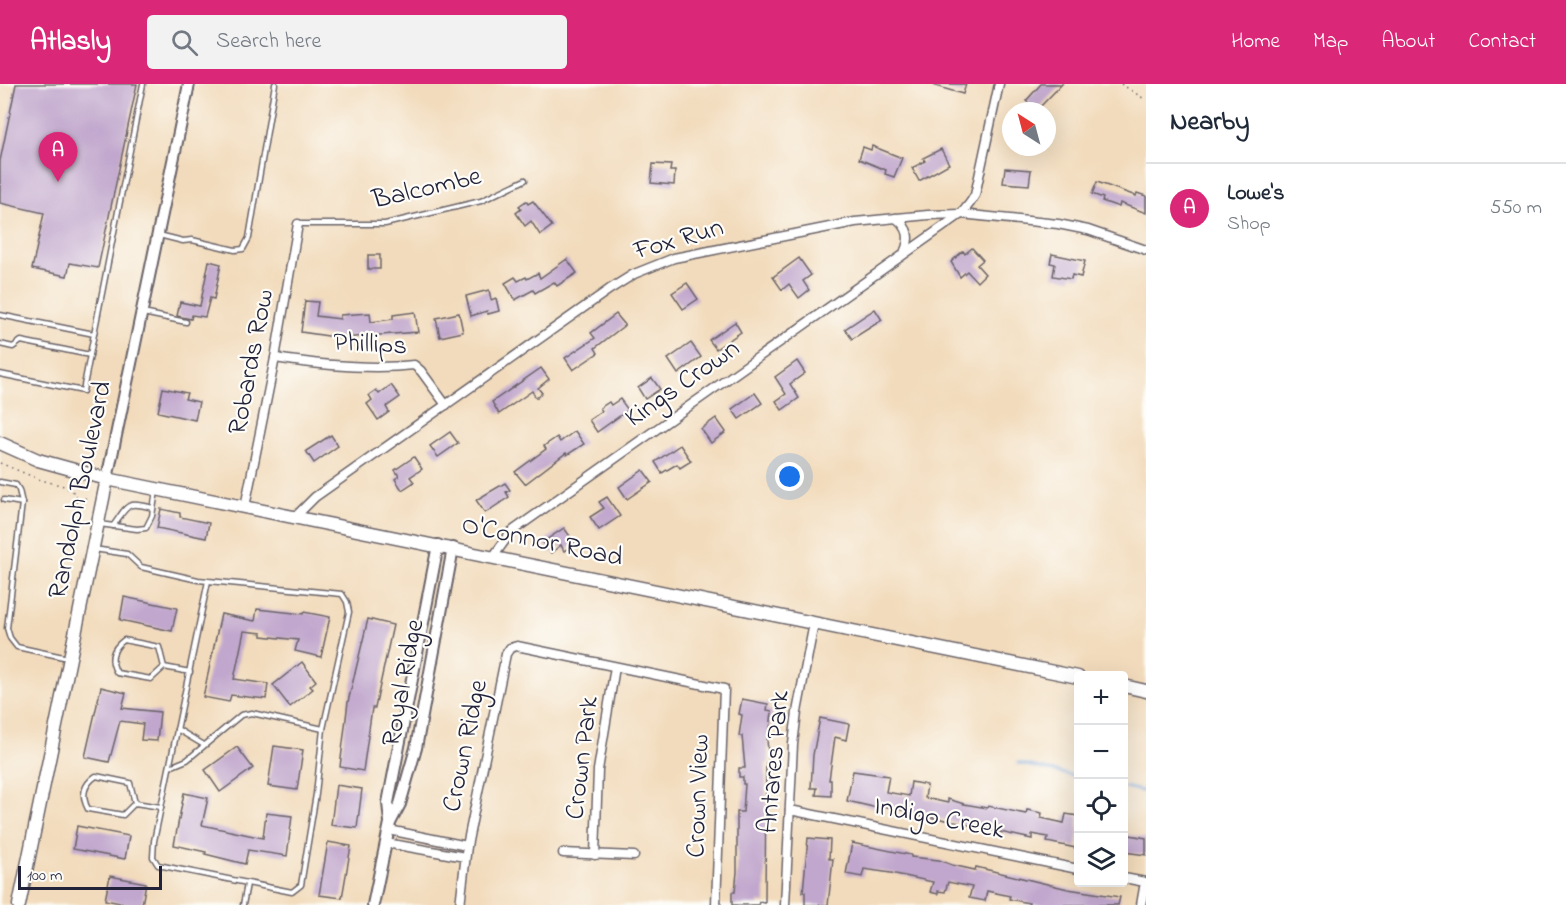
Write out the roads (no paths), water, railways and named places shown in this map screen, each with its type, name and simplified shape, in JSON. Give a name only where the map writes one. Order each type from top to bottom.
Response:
[{"type":"main road","name":"O'Connor Road","points":[[0,443],[38,460],[156,489],[1074,676]]},
{"type":"main road","name":"Randolph Boulevard","points":[[19,905],[107,478]]},
{"type":"main road","points":[[1128,687],[1146,691]]},
{"type":"street","name":"Randolph Boulevard","points":[[107,478],[189,84]]},
{"type":"street","name":"Kings Crown","points":[[493,556],[511,532],[961,214],[975,195],[999,84]]},
{"type":"street","name":"Fox Run","points":[[295,517],[315,496],[610,289],[653,265],[695,253],[855,222],[961,214],[1059,224],[1089,230],[1146,250]]},
{"type":"street","points":[[896,218],[908,231],[909,244],[904,253]]},
{"type":"street","name":"Robards Row","points":[[245,507],[275,358],[298,224]]},
{"type":"street","name":"Phillips","points":[[275,358],[357,367],[414,365],[421,370],[446,405]]},
{"type":"street","name":"Royal Ridge","points":[[373,905],[389,826],[388,803],[438,545]]},
{"type":"street","name":"Royal Ridge","points":[[389,826],[400,804],[416,748],[453,548]]},
{"type":"street","name":"Antares Park","points":[[785,905],[793,744],[814,623]]},
{"type":"street","name":"Crown Park","points":[[506,654],[510,648],[517,646],[724,689]]},
{"type":"street","name":"Crown Ridge","points":[[460,905],[466,846],[506,654]]},
{"type":"street","name":"Crown Park","points":[[595,855],[598,770],[615,667]]},
{"type":"street","name":"Crown View","points":[[716,905],[724,689]]},
{"type":"street","name":"Indigo Creek","points":[[790,810],[1074,868]]},
{"type":"street","name":"Crown Ridge","points":[[389,826],[466,846]]},
{"type":"street","points":[[386,843],[465,857]]},
{"type":"street","name":"Crown Park","points":[[563,854],[633,856]]},
{"type":"street","points":[[1128,879],[1145,882],[1141,905]]},
{"type":"lane","points":[[0,374],[83,391],[143,84]]},
{"type":"lane","points":[[158,235],[235,250],[243,249],[249,238],[275,84]]},
{"type":"lane","name":"Balcombe","points":[[298,224],[385,224],[481,201],[525,180]]},
{"type":"lane","points":[[142,313],[186,322]]},
{"type":"lane","points":[[0,315],[94,334]]},
{"type":"lane","points":[[0,344],[14,347],[21,341],[90,355]]},
{"type":"lane","points":[[0,482],[16,485],[21,503],[7,628],[10,638],[16,647],[70,658]]},
{"type":"lane","points":[[99,524],[146,528],[152,516],[156,489]]},
{"type":"lane","points":[[4,500],[21,503]]},
{"type":"lane","points":[[113,526],[129,505],[135,503],[153,508]]},
{"type":"lane","points":[[93,548],[127,555],[141,567],[208,581],[342,594],[347,602],[349,612],[323,729],[316,794],[301,885],[292,892],[158,865],[153,857],[161,807],[208,581]]},
{"type":"lane","points":[[124,640],[159,647],[164,667],[151,679],[117,673],[112,660],[113,652],[124,640]]},
{"type":"lane","points":[[164,667],[189,672]]},
{"type":"lane","points":[[169,768],[187,760],[241,715],[252,713],[323,729]]},
{"type":"lane","points":[[177,729],[204,745]]},
{"type":"lane","points":[[96,776],[130,783],[135,803],[123,815],[88,809],[83,796],[85,788],[96,776]]},
{"type":"lane","points":[[135,803],[161,807]]},
{"type":"lane","points":[[243,905],[247,884]]},
{"type":"waterway","points":[[1018,763],[1074,776]]},
{"type":"waterway","points":[[1128,788],[1146,792]]},
{"type":"place","name":"Lowe's","points":[[58,182]]}]
